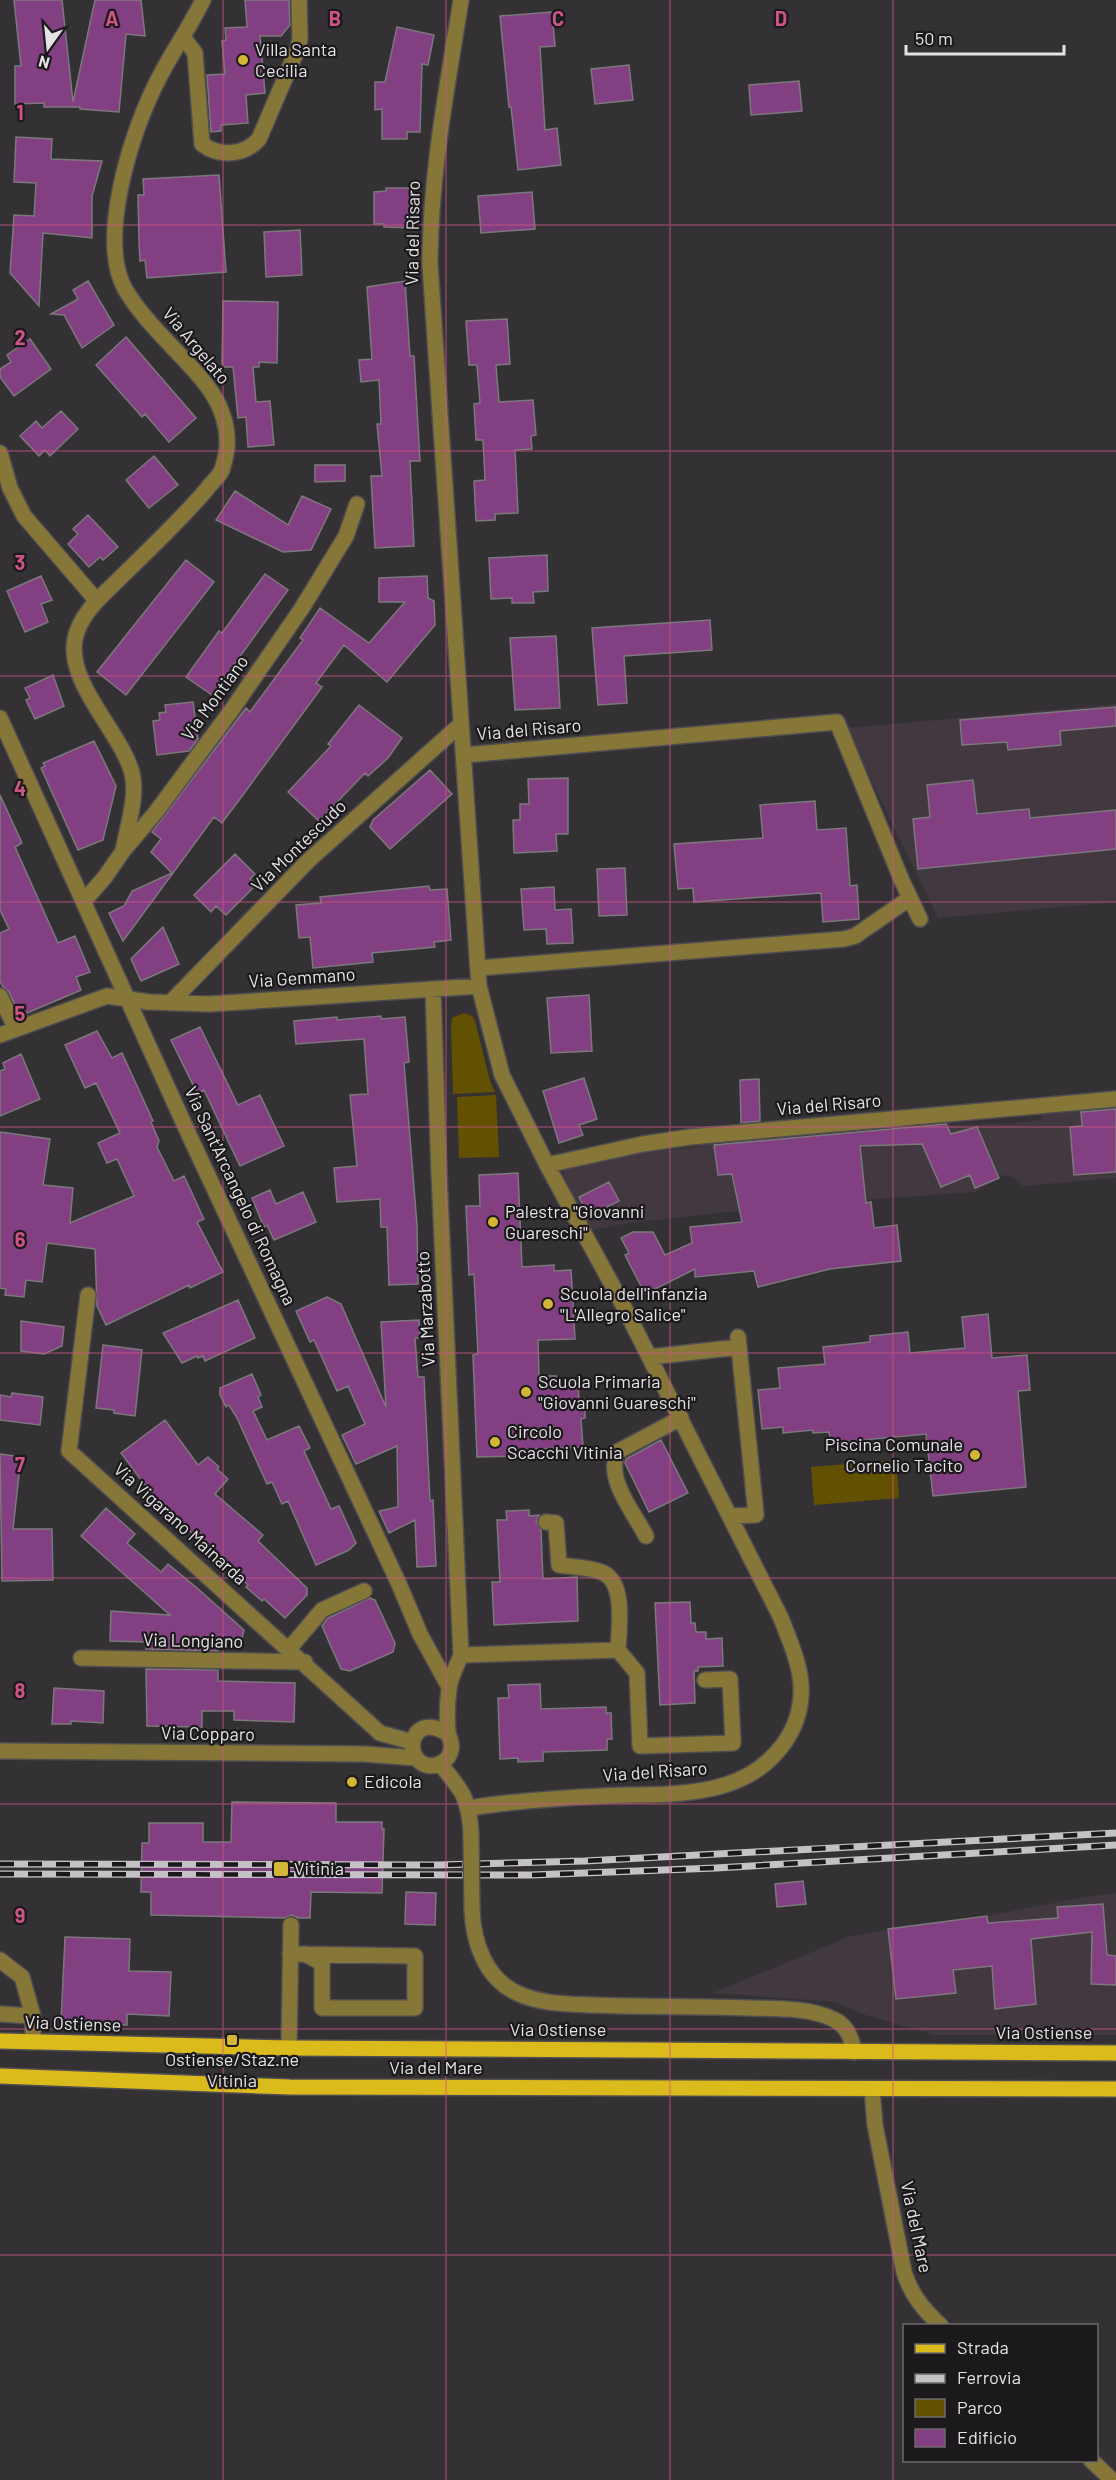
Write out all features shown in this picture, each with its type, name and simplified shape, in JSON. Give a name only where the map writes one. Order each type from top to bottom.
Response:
[{"type":"main road","name":"Via Ostiense","points":[[0,2041],[289,2048],[1116,2053]]},
{"type":"main road","name":"Via del Mare","points":[[0,2076],[279,2087],[1116,2089]]},
{"type":"street","name":"Via Argelato","points":[[123,851],[134,791],[132,774],[115,737],[90,696],[74,656],[75,640],[80,624],[97,601],[193,506],[221,472],[227,447],[226,421],[217,399],[203,379],[142,313],[125,288],[115,261],[117,212],[126,165],[153,89],[203,0]]},
{"type":"street","points":[[183,37],[195,53],[201,144],[212,152],[241,152],[251,148],[260,139],[298,48],[299,0]]},
{"type":"street","name":"Via del Risaro","points":[[461,0],[435,164],[430,220],[430,265],[451,468],[461,724],[479,986],[502,1075],[547,1165],[650,1357],[665,1373],[681,1418],[781,1618],[798,1666],[801,1702],[795,1724],[784,1745],[768,1761],[748,1775],[715,1787],[676,1792],[528,1800],[470,1808]]},
{"type":"street","points":[[0,453],[10,488],[24,516],[97,601]]},
{"type":"street","name":"Via Montiano","points":[[84,901],[156,812],[225,720],[302,608],[346,536],[357,504]]},
{"type":"street","name":"Via Sant'Arcangelo di Romagna","points":[[0,718],[420,1634],[448,1687]]},
{"type":"street","name":"Via del Risaro","points":[[464,755],[837,722],[920,919]]},
{"type":"street","name":"Via Montescudo","points":[[170,1003],[309,860],[461,724]]},
{"type":"street","points":[[478,968],[844,939],[855,936],[910,898]]},
{"type":"street","name":"Via Gemmano","points":[[0,1035],[107,996],[170,1003],[210,1004],[479,986]]},
{"type":"street","name":"Via Marzabotto","points":[[433,989],[438,1173],[461,1655]]},
{"type":"street","points":[[0,996],[16,1029]]},
{"type":"street","name":"Via del Risaro","points":[[547,1165],[643,1144],[690,1137],[1116,1099]]},
{"type":"street","name":"Via Vigarano Mainarda","points":[[87,1295],[69,1450],[305,1662],[380,1733],[412,1742]]},
{"type":"street","points":[[650,1357],[739,1342],[756,1515],[730,1516]]},
{"type":"street","points":[[646,1536],[615,1477],[613,1463],[617,1452],[681,1418]]},
{"type":"street","points":[[546,1522],[556,1523],[559,1565],[601,1572],[612,1578],[618,1587],[618,1650],[637,1673],[640,1746],[733,1743],[730,1679],[705,1680]]},
{"type":"street","points":[[289,1649],[322,1610],[364,1591]]},
{"type":"street","points":[[448,1734],[437,1727],[424,1727],[412,1742],[412,1750],[416,1758],[425,1765],[440,1764],[445,1762],[451,1751],[452,1742],[448,1734],[448,1687],[461,1655],[618,1650]]},
{"type":"street","name":"Via Longiano","points":[[81,1658],[305,1662]]},
{"type":"street","points":[[375,1755],[380,1744],[380,1733]]},
{"type":"street","name":"Via Copparo","points":[[0,1750],[375,1755],[416,1758]]},
{"type":"street","points":[[440,1764],[457,1785],[470,1808],[474,1933],[486,1964],[506,1987],[527,1997],[564,2004],[705,2006],[796,2011],[833,2019],[839,2023],[852,2040],[854,2052]]},
{"type":"street","points":[[289,2048],[298,1954],[291,1925]]},
{"type":"street","points":[[298,1954],[415,1956],[415,2008],[322,2008],[322,1963],[298,1954]]},
{"type":"street","points":[[0,1960],[22,1977],[33,2016],[33,2042]]},
{"type":"street","points":[[0,2014],[33,2016]]},
{"type":"street","name":"Via del Mare","points":[[872,2089],[880,2151],[907,2281],[922,2307],[940,2324]]},
{"type":"street","points":[[1093,2462],[1112,2480]]},
{"type":"shaded area","points":[[1116,704],[1116,902],[938,918],[846,728]]},
{"type":"shaded area","points":[[1116,1104],[1116,1178],[1023,1186],[1013,1177],[1000,1175],[1000,1178],[975,1192],[795,1205],[628,1223],[592,1230],[563,1175],[566,1168],[624,1154],[698,1147],[698,1141],[946,1120],[951,1125],[1012,1123],[1041,1120],[1043,1111]]},
{"type":"shaded area","points":[[1116,1893],[1116,2035],[934,2035],[862,2014],[835,2002],[713,1993],[848,1937]]},
{"type":"green space","points":[[464,1013],[472,1016],[475,1021],[490,1081],[495,1092],[453,1094],[452,1018]]},
{"type":"green space","points":[[496,1095],[499,1157],[459,1158],[457,1097]]},
{"type":"green space","points":[[896,1460],[899,1498],[814,1505],[811,1467]]},
{"type":"building","points":[[14,0],[62,0],[73,102],[95,0],[141,0],[145,36],[126,34],[119,112],[80,109],[80,107],[44,107],[44,103],[15,104],[15,66],[21,66]]},
{"type":"building","name":"Villa Santa Cecilia","points":[[245,0],[289,0],[290,25],[281,36],[260,36],[265,93],[246,95],[248,123],[221,125],[221,131],[211,132],[207,75],[225,74],[222,41],[226,40],[225,28],[247,27]]},
{"type":"building","points":[[552,12],[555,46],[540,47],[545,130],[557,128],[561,165],[518,170],[500,16]]},
{"type":"building","points":[[397,27],[434,35],[428,65],[422,64],[420,132],[407,132],[407,139],[382,139],[382,109],[375,110],[375,82],[385,82]]},
{"type":"building","points":[[629,65],[633,100],[595,104],[591,69]]},
{"type":"building","points":[[799,81],[802,111],[751,115],[749,85]]},
{"type":"building","points":[[16,137],[52,139],[51,159],[102,161],[92,196],[92,238],[43,233],[39,306],[10,273],[14,215],[34,216],[36,183],[14,182]]},
{"type":"building","points":[[219,175],[226,272],[147,278],[145,260],[140,261],[139,241],[138,195],[144,195],[143,179]]},
{"type":"building","points":[[386,188],[412,188],[412,228],[384,227],[384,224],[374,224],[374,192],[386,191]]},
{"type":"building","points":[[532,192],[535,229],[481,233],[478,196]]},
{"type":"building","points":[[300,230],[302,275],[266,277],[264,232]]},
{"type":"building","points":[[88,281],[114,325],[82,348],[64,315],[51,314],[78,299],[73,290]]},
{"type":"building","points":[[405,281],[410,356],[414,356],[420,461],[410,461],[414,546],[375,548],[371,476],[382,476],[377,424],[381,424],[379,380],[361,382],[359,360],[372,359],[367,287]]},
{"type":"building","points":[[223,301],[278,302],[277,363],[259,362],[259,367],[253,367],[256,402],[270,401],[274,445],[248,447],[246,417],[238,418],[233,367],[222,367]]},
{"type":"building","points":[[507,319],[510,364],[496,365],[499,402],[533,400],[536,435],[531,436],[532,449],[515,450],[518,513],[495,514],[495,520],[476,521],[474,481],[485,480],[483,440],[476,440],[474,404],[480,403],[477,365],[469,365],[466,321]]},
{"type":"building","points":[[126,337],[196,418],[169,442],[145,414],[142,417],[96,365]]},
{"type":"building","points":[[30,339],[51,369],[14,396],[0,377],[0,369],[11,362],[7,355]]},
{"type":"building","points":[[61,411],[78,429],[50,456],[45,450],[39,456],[20,436],[36,421],[42,428]]},
{"type":"building","points":[[154,456],[178,485],[149,508],[126,480]]},
{"type":"building","points":[[315,465],[345,465],[345,481],[315,482]]},
{"type":"building","points":[[235,491],[288,525],[302,496],[331,509],[311,550],[283,552],[216,520]]},
{"type":"building","points":[[88,515],[118,547],[103,560],[100,557],[89,567],[68,544],[78,534],[73,529]]},
{"type":"building","points":[[547,555],[548,591],[533,592],[534,603],[512,603],[512,598],[491,599],[489,558]]},
{"type":"building","points":[[186,560],[214,582],[126,695],[97,672]]},
{"type":"building","points":[[265,574],[288,590],[212,695],[186,677],[219,631],[222,633]]},
{"type":"building","points":[[41,576],[52,600],[41,604],[48,622],[25,632],[7,591]]},
{"type":"building","points":[[427,576],[428,598],[434,601],[435,625],[387,682],[344,645],[316,683],[322,687],[222,823],[214,817],[123,941],[109,913],[124,906],[132,891],[172,873],[151,852],[161,839],[152,832],[246,708],[250,712],[303,640],[300,638],[320,608],[369,643],[405,602],[379,602],[379,578]]},
{"type":"building","points":[[710,620],[712,650],[624,656],[627,703],[598,705],[592,628]]},
{"type":"building","points":[[556,636],[560,708],[515,710],[510,638]]},
{"type":"building","points":[[53,675],[64,706],[35,719],[26,700],[30,698],[25,688]]},
{"type":"building","points":[[193,702],[198,739],[189,751],[157,755],[153,721],[160,720],[159,713],[166,712],[165,705]]},
{"type":"building","points":[[359,705],[402,738],[388,758],[368,776],[365,773],[319,821],[288,792],[331,746],[328,744]]},
{"type":"building","points":[[1116,707],[1116,726],[1060,731],[1061,745],[1008,750],[1007,742],[962,745],[960,720]]},
{"type":"building","points":[[94,741],[116,786],[103,840],[78,850],[41,768],[45,766],[43,763]]},
{"type":"building","points":[[430,770],[452,794],[390,849],[370,827],[373,820]]},
{"type":"building","points":[[568,778],[568,834],[556,834],[557,851],[514,853],[513,820],[520,820],[520,804],[529,804],[528,779]]},
{"type":"building","points":[[973,780],[977,814],[1029,809],[1030,818],[1116,810],[1116,849],[918,869],[913,819],[930,817],[927,785]]},
{"type":"building","points":[[0,795],[22,843],[15,847],[58,943],[75,936],[90,972],[76,977],[81,990],[20,1016],[9,992],[0,981],[0,933],[9,929],[0,910]]},
{"type":"building","points":[[815,801],[817,830],[846,828],[850,886],[857,885],[859,919],[823,922],[821,893],[694,902],[693,888],[678,889],[674,844],[763,838],[760,805]]},
{"type":"building","points":[[235,854],[255,874],[250,879],[256,885],[226,915],[216,906],[211,912],[194,895]]},
{"type":"building","points":[[625,868],[627,915],[599,916],[597,869]]},
{"type":"building","points":[[429,886],[430,890],[447,889],[451,940],[434,942],[435,947],[372,953],[373,962],[313,968],[310,937],[299,938],[296,905],[321,903],[320,897]]},
{"type":"building","points":[[554,887],[555,910],[571,909],[573,943],[547,944],[546,929],[524,930],[521,889]]},
{"type":"building","points":[[163,927],[179,964],[141,981],[131,959]]},
{"type":"building","points":[[589,995],[592,1051],[551,1053],[547,998]]},
{"type":"building","points":[[381,1016],[381,1019],[405,1017],[409,1062],[404,1063],[417,1225],[418,1284],[389,1285],[387,1227],[381,1227],[380,1199],[337,1202],[334,1168],[357,1166],[350,1095],[368,1094],[364,1039],[296,1044],[294,1021]]},
{"type":"building","points":[[200,1027],[238,1105],[260,1095],[284,1146],[240,1166],[204,1090],[197,1093],[171,1040]]},
{"type":"building","points":[[97,1031],[112,1058],[122,1053],[153,1121],[151,1122],[159,1141],[157,1147],[174,1181],[184,1176],[204,1219],[197,1222],[223,1272],[190,1288],[189,1285],[106,1325],[97,1306],[95,1249],[47,1243],[42,1282],[26,1280],[24,1297],[5,1295],[6,1289],[0,1288],[0,1132],[50,1139],[43,1185],[73,1188],[70,1223],[134,1196],[117,1159],[107,1163],[98,1143],[120,1133],[96,1083],[85,1088],[65,1045]]},
{"type":"building","points":[[21,1054],[40,1099],[0,1116],[0,1071],[5,1069],[3,1063]]},
{"type":"building","points":[[584,1078],[597,1119],[579,1125],[583,1135],[559,1143],[543,1091]]},
{"type":"building","points":[[759,1079],[760,1121],[741,1123],[740,1080]]},
{"type":"building","points":[[1116,1109],[1116,1172],[1074,1175],[1070,1127],[1082,1126],[1081,1112]]},
{"type":"building","points":[[946,1124],[951,1134],[977,1127],[999,1178],[975,1188],[970,1175],[941,1187],[922,1144],[860,1146],[866,1203],[871,1202],[874,1228],[897,1225],[901,1261],[830,1269],[758,1287],[754,1271],[695,1277],[695,1269],[645,1294],[625,1255],[629,1253],[621,1238],[633,1232],[653,1232],[665,1255],[692,1243],[690,1227],[742,1222],[732,1174],[718,1175],[714,1145]]},
{"type":"building","points":[[518,1173],[522,1267],[554,1265],[554,1271],[571,1270],[575,1339],[538,1340],[539,1376],[556,1376],[556,1383],[578,1382],[579,1400],[585,1399],[585,1418],[581,1419],[583,1447],[515,1450],[515,1456],[477,1457],[473,1355],[478,1354],[474,1274],[469,1275],[466,1206],[480,1206],[479,1175]]},
{"type":"building","points":[[609,1182],[619,1201],[589,1216],[579,1197]]},
{"type":"building","points":[[270,1190],[276,1204],[303,1192],[316,1222],[274,1240],[267,1225],[264,1227],[252,1198]]},
{"type":"building","points":[[327,1297],[341,1304],[386,1407],[381,1322],[419,1320],[420,1338],[415,1338],[418,1377],[424,1377],[430,1501],[433,1500],[436,1566],[417,1567],[415,1520],[389,1533],[379,1511],[398,1507],[397,1446],[356,1464],[342,1435],[365,1424],[348,1386],[337,1391],[314,1340],[310,1342],[296,1311]]},
{"type":"building","points":[[238,1300],[255,1338],[205,1361],[203,1356],[198,1358],[197,1356],[182,1363],[163,1333]]},
{"type":"building","points":[[988,1314],[992,1358],[1027,1355],[1030,1390],[1018,1391],[1026,1487],[933,1496],[926,1434],[831,1443],[829,1432],[813,1433],[813,1430],[783,1433],[783,1427],[762,1429],[758,1390],[780,1388],[778,1368],[825,1364],[823,1347],[870,1342],[870,1336],[908,1332],[910,1353],[965,1348],[962,1317]]},
{"type":"building","points":[[21,1321],[64,1327],[62,1346],[44,1354],[21,1351]]},
{"type":"building","points":[[103,1345],[142,1350],[135,1416],[96,1408]]},
{"type":"building","points":[[252,1374],[261,1395],[258,1397],[262,1407],[253,1411],[267,1440],[299,1426],[310,1448],[304,1451],[331,1509],[339,1506],[356,1543],[349,1550],[316,1565],[288,1501],[282,1504],[272,1482],[267,1484],[237,1418],[229,1405],[226,1407],[220,1395],[220,1388]]},
{"type":"building","points":[[12,1393],[43,1397],[40,1425],[0,1420],[0,1395],[11,1397]]},
{"type":"building","points":[[165,1420],[198,1465],[208,1457],[219,1467],[217,1469],[228,1479],[215,1494],[263,1535],[258,1541],[307,1588],[307,1595],[285,1618],[264,1599],[262,1601],[246,1587],[248,1585],[156,1500],[121,1453]]},
{"type":"building","points":[[661,1440],[688,1493],[649,1512],[625,1463],[626,1459]]},
{"type":"building","points":[[0,1454],[21,1457],[13,1529],[52,1529],[53,1580],[2,1581]]},
{"type":"building","points":[[106,1508],[135,1534],[127,1543],[161,1572],[168,1564],[244,1630],[241,1642],[218,1642],[218,1651],[146,1649],[146,1642],[110,1641],[111,1611],[170,1615],[81,1536]]},
{"type":"building","points":[[529,1510],[529,1516],[539,1515],[536,1522],[541,1530],[543,1579],[577,1577],[578,1621],[494,1625],[492,1582],[500,1582],[497,1520],[507,1520],[506,1511]]},
{"type":"building","points":[[370,1598],[375,1600],[395,1643],[393,1652],[350,1671],[341,1669],[322,1626],[328,1618]]},
{"type":"building","points":[[690,1602],[691,1623],[695,1623],[696,1632],[706,1632],[706,1639],[722,1638],[723,1666],[698,1667],[698,1671],[694,1671],[695,1703],[660,1705],[655,1603]]},
{"type":"building","points":[[146,1669],[218,1670],[218,1681],[295,1683],[294,1722],[234,1720],[234,1711],[202,1711],[202,1727],[147,1726]]},
{"type":"building","points":[[540,1684],[541,1709],[606,1707],[606,1713],[611,1713],[612,1739],[607,1739],[607,1750],[543,1752],[543,1761],[518,1762],[518,1758],[500,1759],[498,1698],[509,1698],[508,1685]]},
{"type":"building","points":[[54,1688],[104,1691],[103,1723],[71,1721],[71,1724],[52,1724]]},
{"type":"building","points":[[232,1802],[336,1803],[336,1822],[382,1822],[382,1829],[384,1829],[382,1893],[311,1892],[310,1918],[298,1918],[292,1915],[284,1918],[151,1915],[151,1892],[141,1892],[142,1843],[149,1843],[149,1823],[203,1823],[203,1842],[231,1842]]},
{"type":"building","points":[[803,1881],[806,1904],[777,1907],[775,1884]]},
{"type":"building","points":[[406,1892],[436,1893],[435,1925],[405,1924]]},
{"type":"building","points":[[1103,1904],[1107,1955],[1116,1956],[1116,1985],[1091,1984],[1092,1932],[1031,1939],[1036,2004],[995,2009],[992,1966],[953,1970],[956,1993],[896,1999],[888,1929],[987,1916],[988,1923],[1058,1918],[1057,1907]]},
{"type":"building","points":[[65,1937],[130,1939],[129,1971],[171,1972],[169,2016],[127,2014],[127,2025],[61,2022]]},
{"type":"railway","points":[[0,1864],[438,1865],[585,1861],[1116,1833]]},
{"type":"railway","points":[[0,1874],[531,1875],[716,1868],[1116,1845]]},
{"type":"place","name":"Villa Santa Cecilia","points":[[243,60]]},
{"type":"place","name":"Palestra \"Giovanni Guareschi\"","points":[[493,1222]]},
{"type":"place","name":"Scuola dell'infanzia \"L'Allegro Salice\"","points":[[548,1304]]},
{"type":"place","name":"Scuola Primaria \"Giovanni Guareschi\"","points":[[526,1392]]},
{"type":"place","name":"Circolo Scacchi Vitinia","points":[[495,1442]]},
{"type":"place","name":"Piscina Comunale Cornelio Tacito","points":[[975,1455]]},
{"type":"place","name":"Edicola","points":[[352,1782]]},
{"type":"place","name":"Vitinia","points":[[281,1869]]},
{"type":"place","name":"Ostiense/Staz.ne Vitinia","points":[[232,2040]]}]
